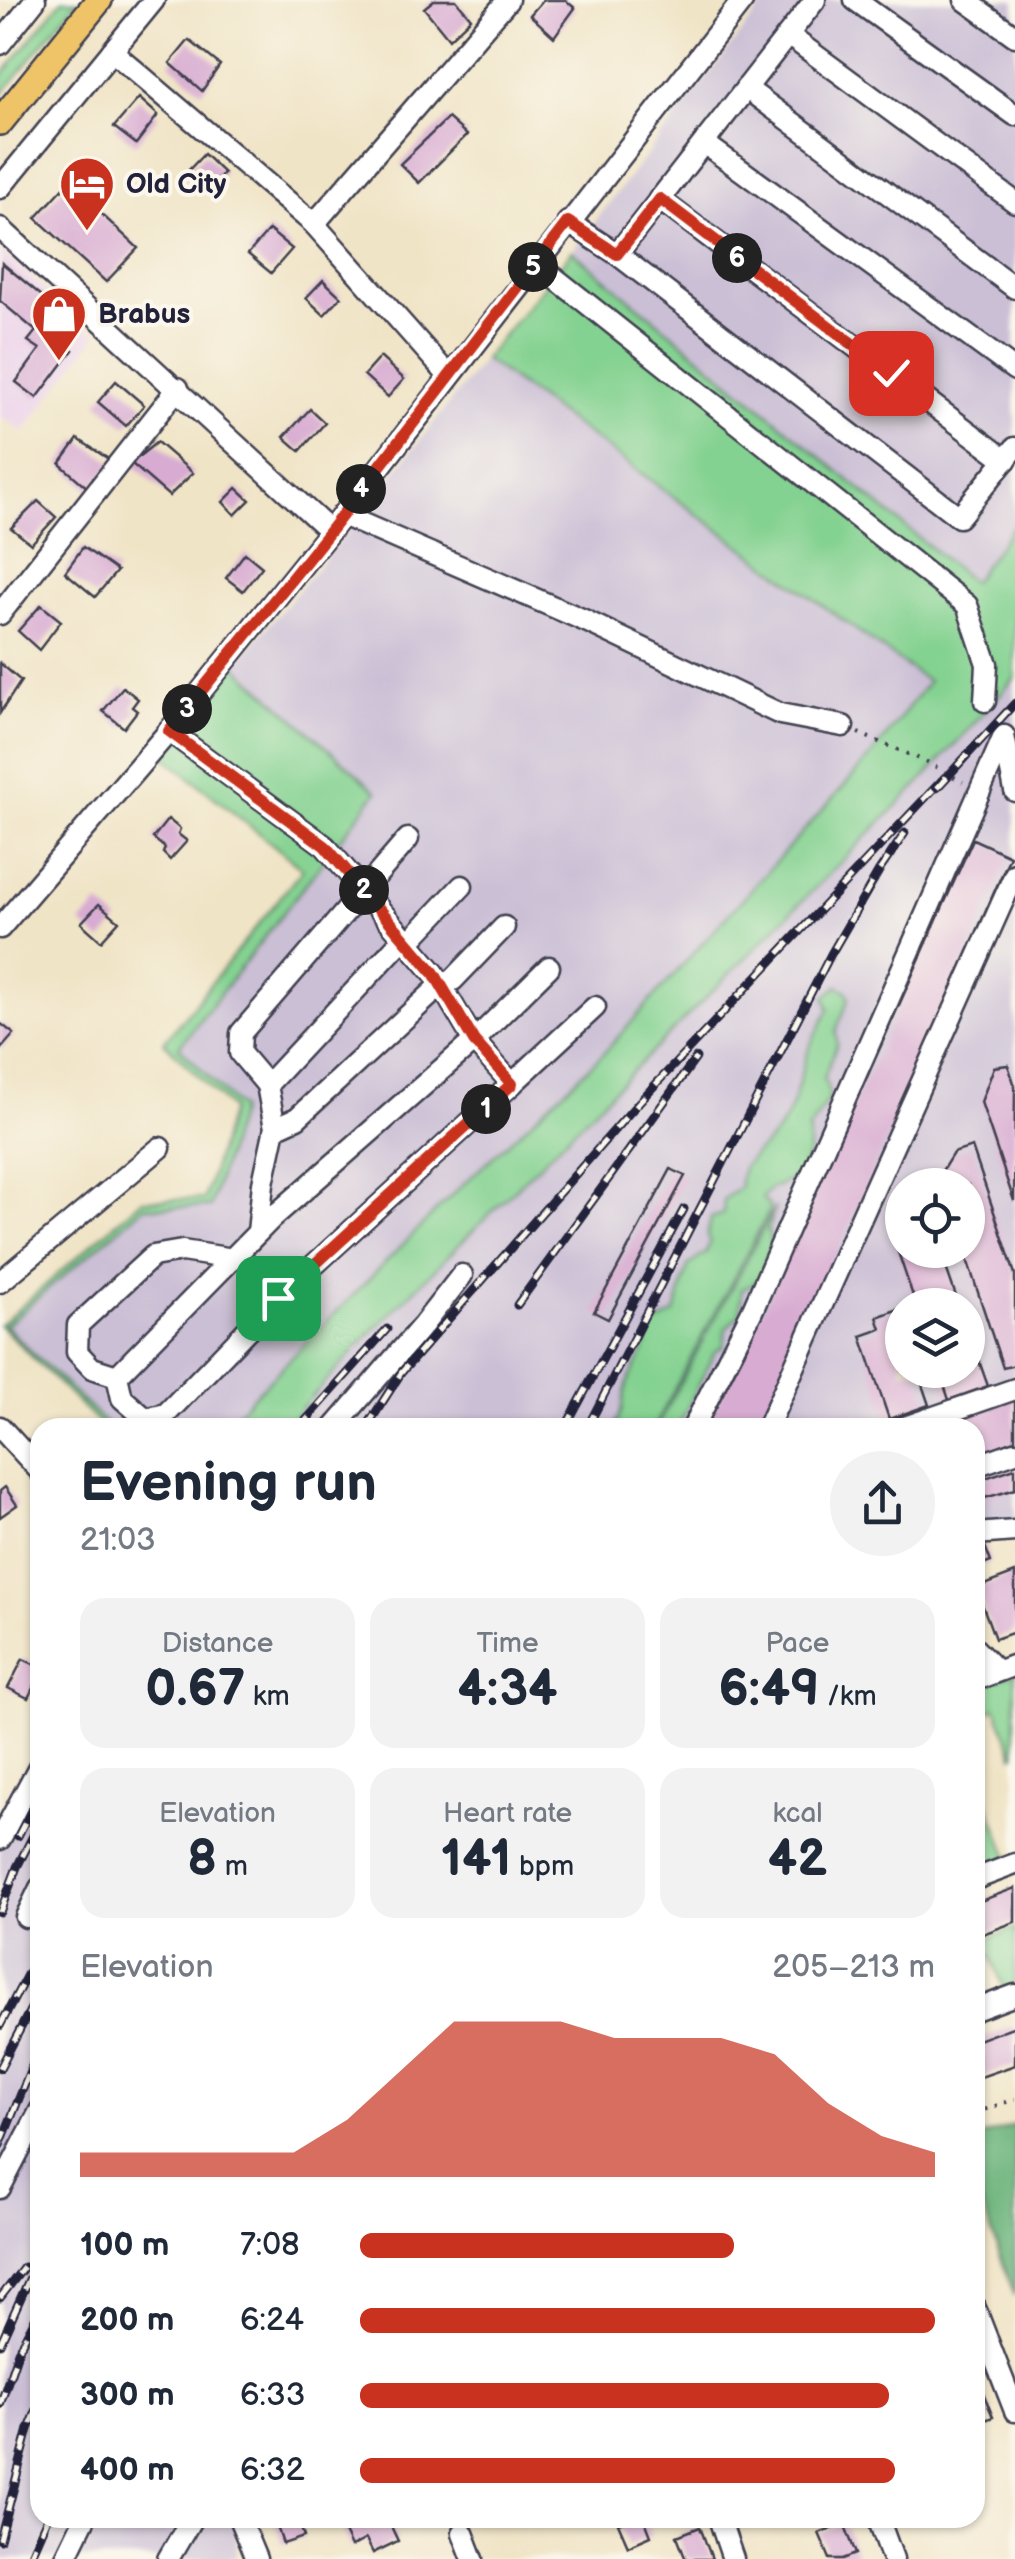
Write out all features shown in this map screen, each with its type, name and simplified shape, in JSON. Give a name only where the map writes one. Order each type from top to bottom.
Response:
[{"type":"main road","points":[[0,122],[99,0]]},
{"type":"street","points":[[0,44],[36,0]]},
{"type":"street","points":[[0,188],[154,0]]},
{"type":"street","points":[[314,224],[508,0]]},
{"type":"street","points":[[0,928],[169,731],[336,523],[743,0]]},
{"type":"street","points":[[617,254],[816,0]]},
{"type":"street","points":[[856,0],[1015,115]]},
{"type":"street","points":[[965,0],[1015,36]]},
{"type":"street","points":[[788,35],[1015,202]]},
{"type":"street","points":[[112,51],[314,224],[448,375]]},
{"type":"street","points":[[746,88],[1015,288]]},
{"type":"street","points":[[704,143],[1015,370]]},
{"type":"street","points":[[568,222],[617,254],[958,517],[1011,454],[660,199]]},
{"type":"street","points":[[0,228],[336,523],[586,621],[780,714],[843,726]]},
{"type":"street","points":[[536,263],[967,605],[987,664],[985,701]]},
{"type":"street","points":[[0,614],[178,388]]},
{"type":"street","points":[[169,731],[325,846],[441,984],[474,1041],[512,1084]]},
{"type":"street","points":[[698,1418],[752,1312],[980,791],[1010,735]]},
{"type":"street","points":[[1010,735],[1015,791]]},
{"type":"street","points":[[258,1232],[262,1182],[274,1128],[266,1084],[240,1053],[241,1032],[408,839]]},
{"type":"street","points":[[771,1418],[1015,874]]},
{"type":"street","points":[[266,1084],[462,886]]},
{"type":"street","points":[[274,1128],[297,1118],[441,984],[453,980],[504,926]]},
{"type":"street","points":[[117,1376],[258,1232],[474,1041],[549,967]]},
{"type":"street","points":[[150,1418],[166,1414],[278,1298],[595,1007]]},
{"type":"street","points":[[0,1282],[160,1148]]},
{"type":"street","points":[[117,1376],[92,1368],[78,1352],[78,1325],[154,1256],[182,1251],[233,1259]]},
{"type":"street","points":[[343,1418],[462,1274]]},
{"type":"street","points":[[117,1376],[122,1398],[145,1418]]},
{"type":"street","points":[[931,1418],[1015,1389]]},
{"type":"street","points":[[0,1428],[30,1460]]},
{"type":"street","points":[[985,1462],[1015,1452]]},
{"type":"street","points":[[985,1533],[1015,1531]]},
{"type":"street","points":[[0,1839],[30,1784]]},
{"type":"street","points":[[985,1876],[1015,1864]]},
{"type":"street","points":[[26,1917],[30,1909]]},
{"type":"street","points":[[985,2006],[1015,1996]]},
{"type":"street","points":[[0,2188],[30,2130]]},
{"type":"street","points":[[985,2334],[1015,2411]]},
{"type":"street","points":[[65,2559],[81,2528]]},
{"type":"street","points":[[168,2559],[186,2528]]},
{"type":"street","points":[[243,2528],[256,2559]]},
{"type":"street","points":[[722,2528],[733,2559]]},
{"type":"street","points":[[882,2528],[893,2559]]},
{"type":"street","points":[[463,2533],[474,2559]]},
{"type":"path","points":[[843,726],[927,762],[980,791]]},
{"type":"path","points":[[985,2110],[1015,2099]]},
{"type":"shaded area","points":[[767,0],[1015,0],[1015,524],[973,582],[572,251]]},
{"type":"shaded area","points":[[0,250],[97,335],[23,432],[3,417],[0,420]]},
{"type":"shaded area","points":[[484,359],[929,682],[871,756],[602,1055],[453,1194],[231,1418],[100,1418],[5,1326],[144,1207],[210,1207],[240,1109],[178,1047],[377,792],[235,665],[344,536]]},
{"type":"shaded area","points":[[1015,678],[1015,1523],[985,1535],[985,1418],[293,1418],[366,1338],[917,786]]},
{"type":"shaded area","points":[[30,1758],[30,2528],[237,2528],[234,2559],[0,2559],[0,1812]]},
{"type":"green space","points":[[62,0],[78,0],[0,97],[0,78]]},
{"type":"green space","points":[[572,251],[972,582],[1015,524],[1015,678],[917,786],[366,1338],[292,1418],[232,1418],[453,1194],[602,1055],[871,756],[928,682],[484,359]]},
{"type":"green space","points":[[235,665],[377,792],[179,1047],[240,1109],[210,1207],[144,1207],[5,1326],[100,1418],[93,1418],[0,1325],[142,1200],[204,1199],[231,1109],[164,1042],[303,869],[161,754]]},
{"type":"green space","points":[[838,986],[847,991],[849,999],[824,1078],[830,1096],[809,1130],[809,1153],[799,1177],[770,1189],[762,1198],[769,1212],[659,1418],[618,1418],[650,1328],[675,1313],[688,1266],[706,1253],[711,1218],[723,1214],[724,1199],[740,1187],[743,1169],[784,1120],[811,1044],[829,1009],[825,997]]},
{"type":"green space","points":[[775,1207],[768,1230],[771,1246],[762,1271],[757,1281],[742,1289],[740,1314],[726,1328],[723,1347],[715,1351],[682,1418],[661,1418]]},
{"type":"green space","points":[[1015,1673],[1015,1757],[996,1708],[985,1712],[985,1684]]},
{"type":"green space","points":[[985,1801],[987,1802],[1009,1858],[985,1867]]},
{"type":"green space","points":[[1015,1928],[1015,1989],[1005,1992],[991,1956],[985,1958],[985,1939]]},
{"type":"green space","points":[[1015,2125],[1015,2296],[985,2214],[985,2136]]},
{"type":"building","points":[[434,0],[456,0],[471,18],[449,39],[424,8]]},
{"type":"building","points":[[543,0],[565,0],[575,8],[554,37],[530,15]]},
{"type":"building","points":[[189,40],[220,65],[202,91],[170,63]]},
{"type":"building","points":[[139,98],[158,115],[136,144],[114,127]]},
{"type":"building","points":[[448,118],[467,135],[419,183],[400,164]]},
{"type":"building","points":[[204,154],[224,173],[205,193],[185,174]]},
{"type":"building","name":"Old City","points":[[68,183],[138,248],[106,282],[36,218]]},
{"type":"building","points":[[269,230],[292,249],[271,273],[248,254]]},
{"type":"building","points":[[2,263],[54,306],[39,325],[73,350],[37,398],[16,382],[40,349],[28,341],[36,331],[0,301]]},
{"type":"building","points":[[323,280],[341,297],[324,315],[306,298]]},
{"type":"building","points":[[380,357],[404,379],[388,397],[364,375]]},
{"type":"building","points":[[116,381],[144,405],[126,426],[98,402]]},
{"type":"building","points":[[310,409],[325,423],[300,451],[284,437]]},
{"type":"building","points":[[78,439],[113,462],[90,490],[60,464]]},
{"type":"building","points":[[157,442],[193,473],[169,496],[131,463]]},
{"type":"building","points":[[237,488],[250,500],[235,515],[223,502]]},
{"type":"building","points":[[38,501],[56,517],[31,544],[11,528]]},
{"type":"building","points":[[83,547],[117,571],[95,597],[65,572]]},
{"type":"building","points":[[245,553],[262,567],[243,591],[226,578]]},
{"type":"building","points":[[41,605],[61,621],[39,650],[18,631]]},
{"type":"building","points":[[0,663],[21,681],[0,713]]},
{"type":"building","points":[[123,687],[138,699],[132,707],[137,711],[124,728],[103,711]]},
{"type":"building","points":[[168,819],[187,841],[170,860],[163,853],[165,848],[153,838]]},
{"type":"building","points":[[973,839],[1010,856],[784,1372],[760,1418],[710,1418],[744,1353]]},
{"type":"building","points":[[99,904],[119,921],[101,941],[81,923]]},
{"type":"building","points":[[0,1023],[14,1034],[0,1050]]},
{"type":"building","points":[[1008,1065],[1015,1086],[1014,1201],[981,1102],[994,1067]]},
{"type":"building","points":[[972,1147],[979,1168],[944,1168],[953,1153]]},
{"type":"building","points":[[671,1169],[685,1176],[608,1319],[594,1312]]},
{"type":"building","points":[[985,1185],[1015,1274],[1015,1365],[1003,1368],[985,1314],[985,1288],[977,1288],[970,1268],[985,1268]]},
{"type":"building","points":[[903,1268],[946,1268],[953,1288],[910,1288]]},
{"type":"building","points":[[885,1314],[885,1388],[923,1388],[929,1405],[889,1418],[861,1336],[881,1329],[877,1317]]},
{"type":"building","points":[[945,1388],[982,1388],[949,1400]]},
{"type":"building","points":[[1015,1399],[1015,1440],[985,1451],[985,1418],[963,1418]]},
{"type":"building","points":[[1015,1468],[1015,1489],[985,1498],[985,1478]]},
{"type":"building","points":[[5,1487],[17,1505],[0,1517],[0,1491]]},
{"type":"building","points":[[1015,1573],[1015,1632],[995,1639],[985,1612],[985,1585]]},
{"type":"building","points":[[23,1659],[30,1662],[28,1698],[8,1688]]},
{"type":"building","points":[[1015,1888],[1015,1922],[985,1933],[985,1899]]},
{"type":"building","points":[[1015,2026],[1015,2065],[985,2076],[985,2037]]},
{"type":"building","points":[[985,2397],[993,2417],[985,2420]]},
{"type":"building","points":[[277,2528],[301,2528],[304,2537],[283,2544]]},
{"type":"building","points":[[342,2528],[392,2528],[398,2541],[373,2553],[366,2539],[351,2547]]},
{"type":"building","points":[[620,2528],[648,2528],[651,2536],[628,2546]]},
{"type":"building","points":[[700,2528],[712,2559],[686,2559],[677,2536]]},
{"type":"building","points":[[846,2528],[856,2554],[830,2559],[819,2533]]},
{"type":"railway","points":[[937,788],[1015,703]]},
{"type":"railway","points":[[372,1418],[401,1373],[639,1102],[945,777]]},
{"type":"railway","points":[[592,1418],[831,954],[905,833]]},
{"type":"railway","points":[[517,1305],[696,1058]]},
{"type":"railway","points":[[570,1418],[684,1209]]},
{"type":"railway","points":[[308,1418],[387,1329]]},
{"type":"railway","points":[[18,1836],[30,1813]]},
{"type":"railway","points":[[0,1912],[30,1842]]},
{"type":"railway","points":[[0,2026],[30,1969]]},
{"type":"railway","points":[[0,2068],[30,2010]]},
{"type":"railway","points":[[0,2145],[30,2072]]},
{"type":"railway","points":[[0,2298],[24,2267]]},
{"type":"railway","points":[[0,2344],[30,2277]]},
{"type":"railway","points":[[0,2405],[30,2328]]},
{"type":"railway","points":[[0,2540],[30,2427]]},
{"type":"railway","points":[[29,2559],[43,2528]]},
{"type":"place","name":"Old City","points":[[87,233]]},
{"type":"place","name":"Brabus","points":[[59,363]]},
{"type":"route","points":[[278,1298],[512,1084],[474,1041],[434,973],[325,846],[169,731],[330,531],[568,222],[617,254],[660,199],[891,373]]}]
